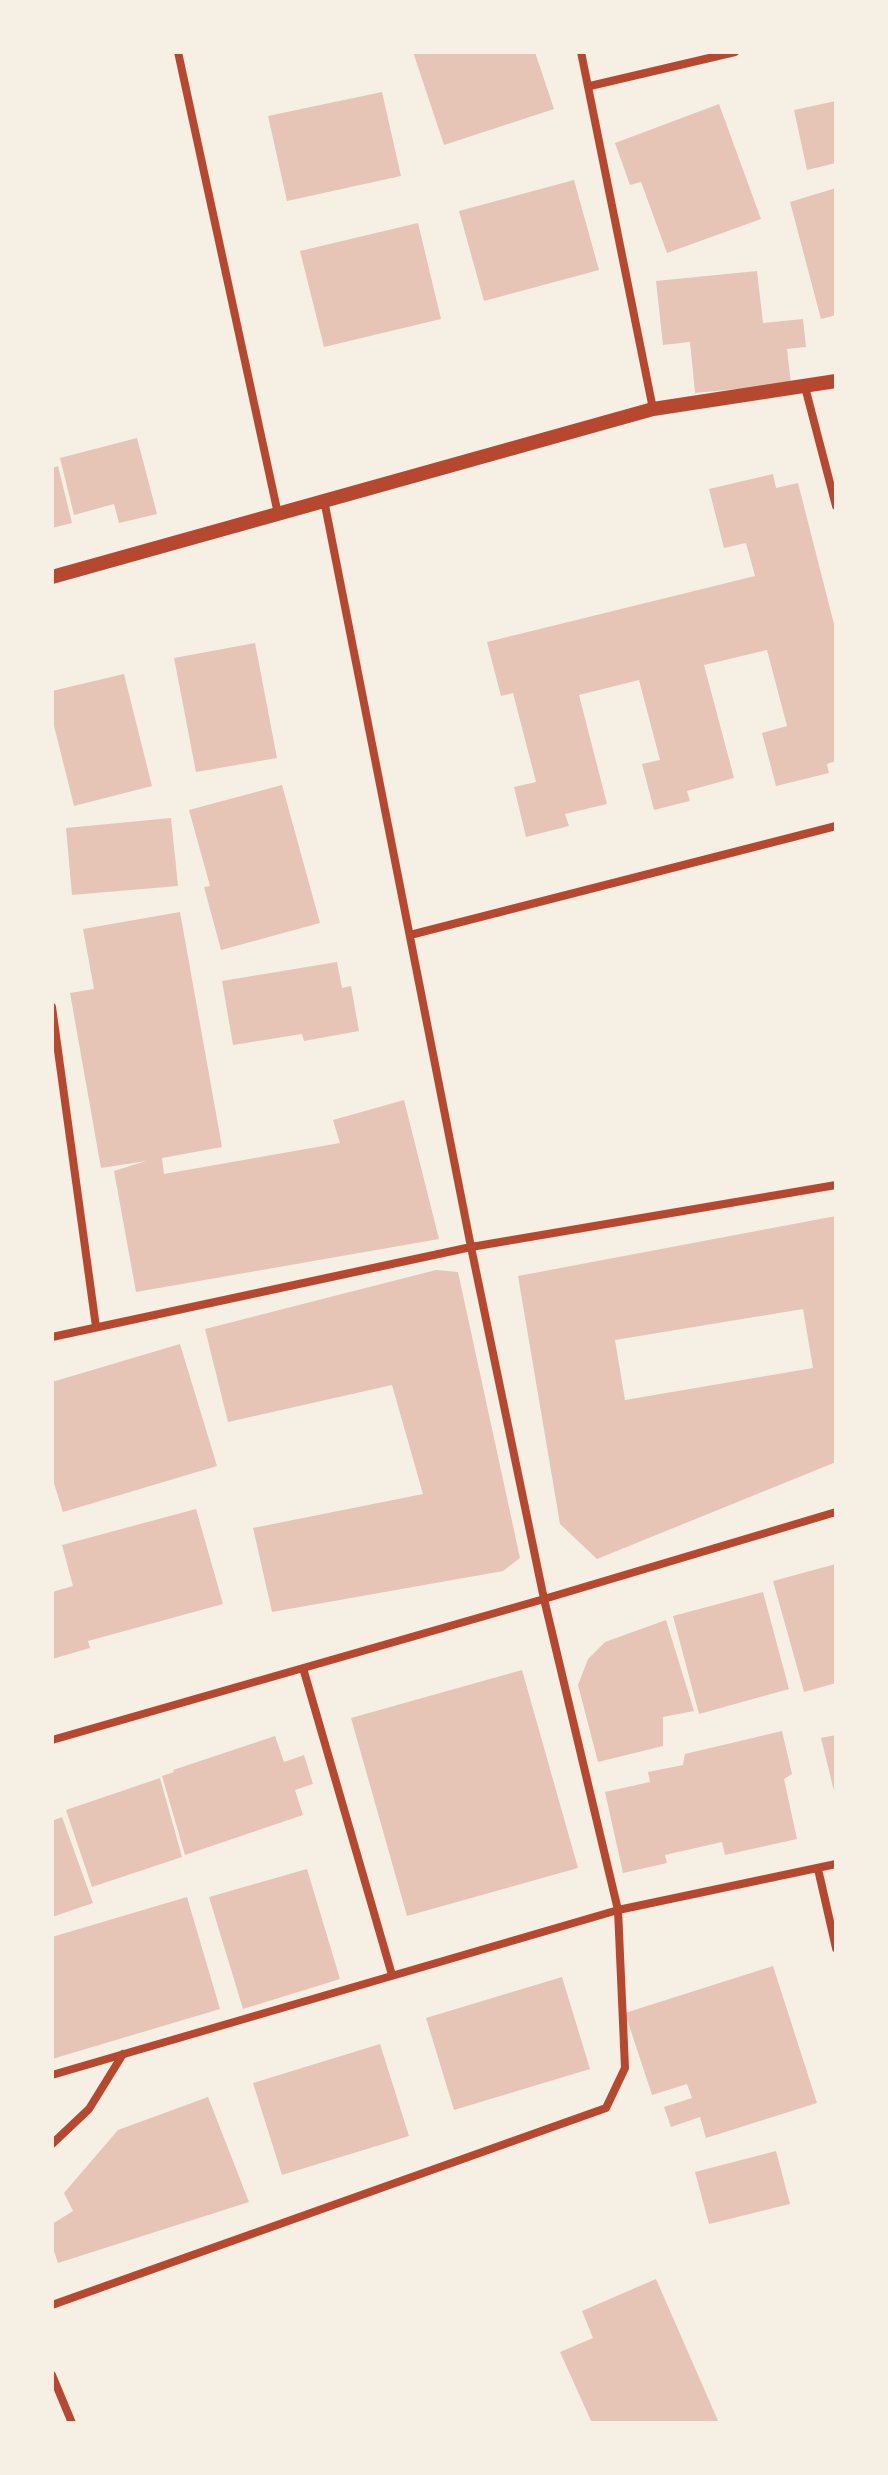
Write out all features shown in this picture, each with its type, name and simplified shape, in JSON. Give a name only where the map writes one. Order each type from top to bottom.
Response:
[{"type":"street","points":[[178,52],[278,514]]},
{"type":"street","points":[[581,52],[653,409]]},
{"type":"street","points":[[590,86],[735,52]]},
{"type":"street","points":[[52,577],[653,409],[836,381]]},
{"type":"street","points":[[805,387],[836,506]]},
{"type":"street","points":[[52,2305],[606,2108],[625,2068],[618,1910],[544,1599],[471,1247],[324,500]]},
{"type":"street","points":[[410,935],[836,826]]},
{"type":"street","points":[[52,1007],[96,1327]]},
{"type":"street","points":[[52,1337],[471,1247],[836,1185]]},
{"type":"street","points":[[52,1740],[836,1512]]},
{"type":"street","points":[[303,1668],[392,1975]]},
{"type":"street","points":[[52,2075],[618,1910],[836,1864]]},
{"type":"street","points":[[818,1869],[836,1948]]},
{"type":"street","points":[[52,2144],[89,2109],[123,2054]]},
{"type":"street","points":[[52,2375],[72,2423]]},
{"type":"building","points":[[413,52],[535,52],[554,109],[444,145]]},
{"type":"building","points":[[382,92],[401,176],[287,201],[268,116]]},
{"type":"building","points":[[836,101],[836,163],[807,170],[794,110]]},
{"type":"building","points":[[719,104],[761,219],[667,253],[641,182],[630,185],[615,143]]},
{"type":"building","points":[[574,180],[599,270],[484,301],[459,211]]},
{"type":"building","points":[[836,188],[836,315],[821,319],[790,202]]},
{"type":"building","points":[[418,223],[441,319],[324,347],[300,251]]},
{"type":"building","points":[[757,271],[763,323],[803,319],[806,347],[787,349],[791,384],[695,393],[690,342],[663,345],[656,281]]},
{"type":"building","points":[[137,438],[157,514],[119,523],[114,504],[74,515],[60,458]]},
{"type":"building","points":[[58,466],[72,523],[52,528],[52,468]]},
{"type":"building","points":[[773,474],[776,488],[798,483],[836,632],[836,761],[827,764],[829,773],[776,786],[762,733],[787,726],[767,650],[704,665],[734,778],[687,791],[690,801],[654,810],[642,764],[660,760],[639,680],[579,695],[607,804],[565,814],[569,826],[526,837],[514,787],[536,782],[513,693],[501,696],[487,642],[755,576],[746,543],[724,548],[709,489]]},
{"type":"building","points":[[255,643],[277,758],[196,772],[174,658]]},
{"type":"building","points":[[124,674],[152,786],[74,806],[52,718],[52,691]]},
{"type":"building","points":[[282,785],[320,923],[221,950],[204,887],[210,886],[189,810]]},
{"type":"building","points":[[171,818],[178,886],[72,895],[66,828]]},
{"type":"building","points":[[180,912],[222,1147],[162,1158],[164,1174],[340,1143],[333,1120],[404,1100],[439,1239],[136,1292],[114,1171],[146,1161],[101,1168],[70,993],[94,989],[83,929]]},
{"type":"building","points":[[337,962],[342,988],[351,986],[359,1031],[304,1041],[302,1034],[233,1045],[222,981]]},
{"type":"building","points":[[836,1216],[836,1462],[597,1559],[560,1524],[518,1276]],"holes":[[[803,1309],[813,1368],[625,1400],[615,1340]]]},
{"type":"building","points":[[436,1270],[458,1272],[520,1558],[503,1571],[272,1612],[253,1528],[423,1494],[392,1385],[228,1422],[205,1329]]},
{"type":"building","points":[[180,1344],[217,1466],[63,1512],[52,1477],[52,1382]]},
{"type":"building","points":[[196,1509],[223,1604],[88,1641],[90,1648],[52,1659],[52,1592],[73,1586],[62,1545]]},
{"type":"building","points":[[836,1564],[836,1683],[804,1692],[773,1581]]},
{"type":"building","points":[[763,1592],[789,1689],[699,1714],[673,1616]]},
{"type":"building","points":[[666,1620],[694,1711],[663,1717],[663,1746],[598,1762],[578,1685],[588,1659],[605,1642]]},
{"type":"building","points":[[522,1670],[578,1868],[407,1916],[351,1718]]},
{"type":"building","points":[[782,1731],[792,1774],[784,1779],[797,1839],[725,1855],[722,1842],[665,1855],[667,1863],[623,1873],[605,1792],[650,1782],[648,1772],[683,1765],[685,1754]]},
{"type":"building","points":[[836,1735],[836,1795],[835,1795],[821,1738]]},
{"type":"building","points":[[275,1736],[284,1762],[304,1755],[313,1784],[295,1790],[303,1815],[185,1855],[162,1776]]},
{"type":"building","points":[[160,1778],[182,1857],[92,1887],[66,1810]]},
{"type":"building","points":[[62,1817],[93,1903],[52,1917],[52,1821]]},
{"type":"building","points":[[307,1869],[340,1979],[243,2009],[209,1897]]},
{"type":"building","points":[[187,1897],[220,2009],[52,2059],[52,1937]]},
{"type":"building","points":[[773,1966],[817,2103],[706,2138],[700,2117],[671,2127],[664,2107],[692,2098],[687,2084],[652,2095],[625,2013]]},
{"type":"building","points":[[562,1977],[590,2069],[454,2110],[426,2018]]},
{"type":"building","points":[[380,2044],[409,2136],[282,2175],[253,2083]]},
{"type":"building","points":[[208,2097],[249,2202],[58,2263],[52,2245],[52,2224],[73,2211],[64,2193],[118,2130]]},
{"type":"building","points":[[776,2151],[790,2204],[709,2224],[695,2172]]},
{"type":"building","points":[[656,2279],[719,2423],[592,2423],[560,2352],[593,2338],[582,2311]]}]
